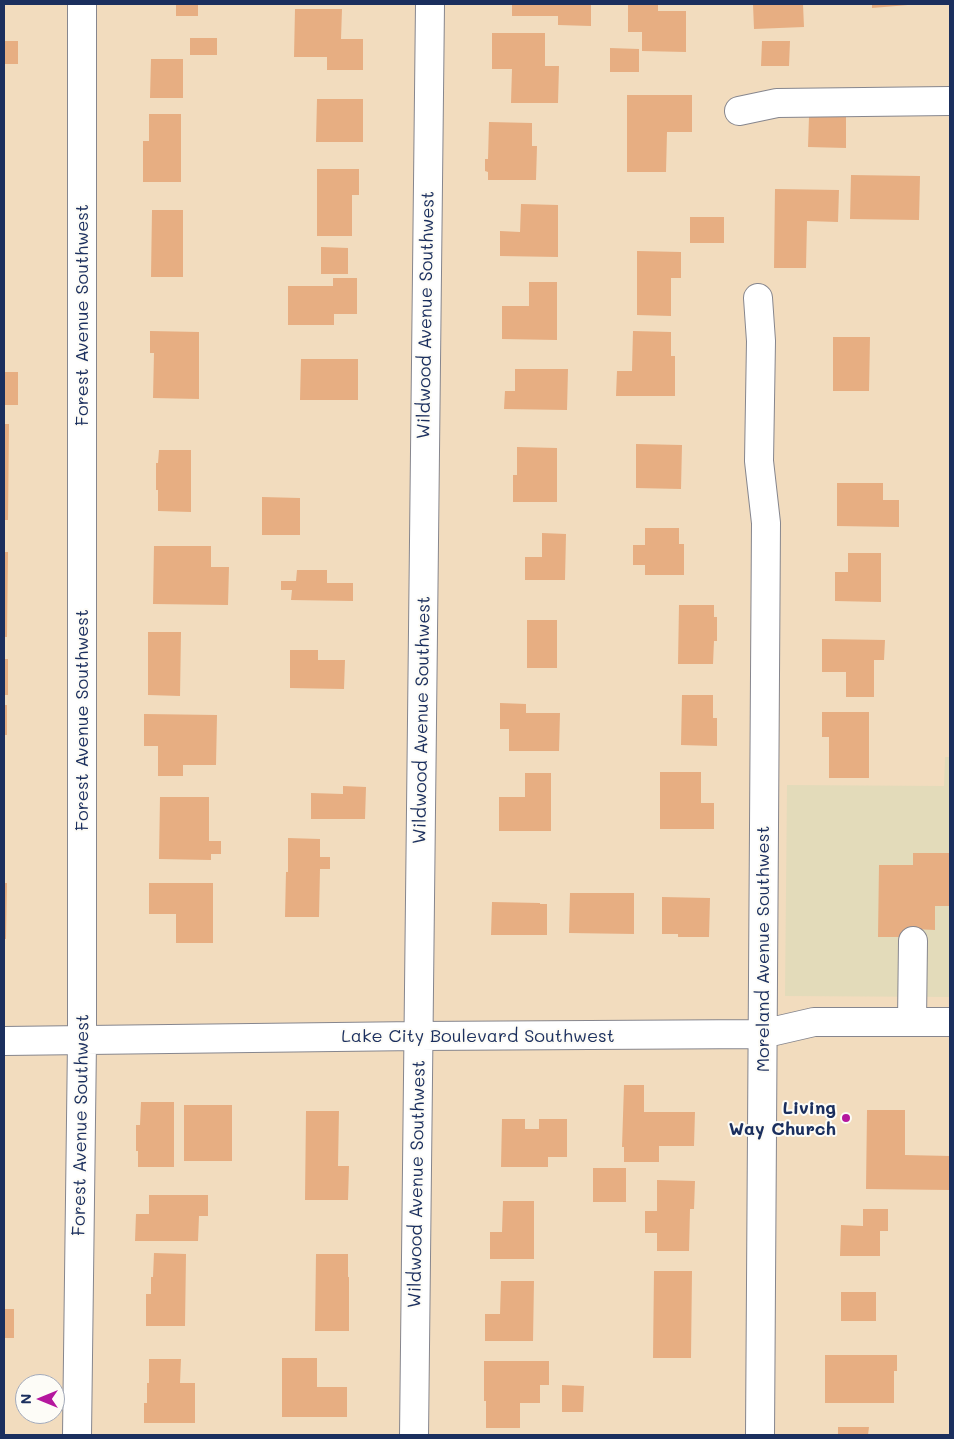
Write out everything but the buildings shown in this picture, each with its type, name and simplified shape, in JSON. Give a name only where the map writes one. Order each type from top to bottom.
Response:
[{"type":"street","name":"Forest Avenue Southwest","points":[[77,1435],[82,1040],[82,4]]},
{"type":"street","name":"Wildwood Avenue Southwest","points":[[414,1435],[430,4]]},
{"type":"street","points":[[739,112],[777,103],[950,101]]},
{"type":"street","name":"Moreland Avenue Southwest","points":[[758,298],[761,341],[759,461],[766,523],[760,1435]]},
{"type":"street","points":[[912,1021],[913,941]]},
{"type":"street","name":"Lake City Boulevard Southwest","points":[[4,1041],[762,1034],[814,1022],[950,1022]]},
{"type":"shaded area","points":[[945,757],[950,757],[950,997],[785,996],[787,785],[944,786]]},
{"type":"place","name":"Living Way Church","points":[[846,1118]]}]
